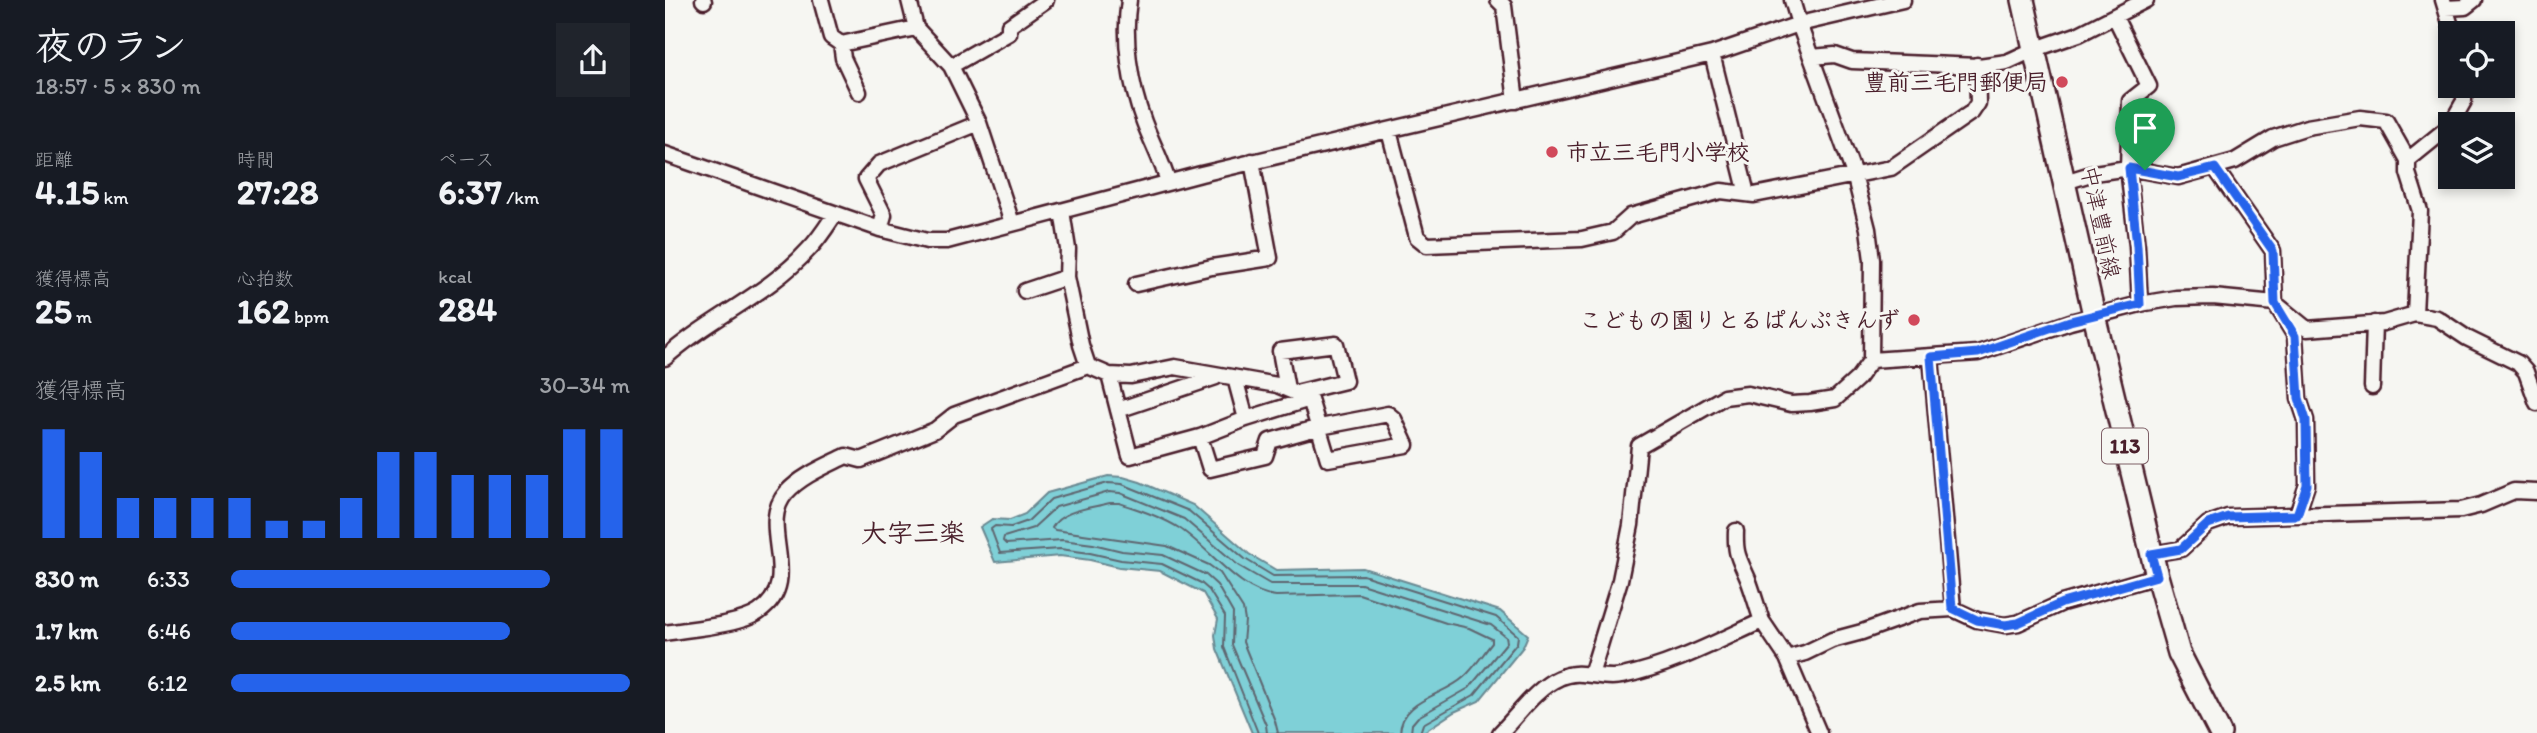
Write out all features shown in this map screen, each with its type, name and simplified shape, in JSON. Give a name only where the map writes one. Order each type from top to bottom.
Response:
[{"type":"main road","name":"中津豊前線","points":[[2023,0],[2151,554],[2179,653],[2220,733]]},
{"type":"street","points":[[821,0],[831,37],[841,44],[843,58],[859,92]]},
{"type":"street","points":[[909,0],[916,28],[951,66],[979,123],[1012,223]]},
{"type":"street","points":[[951,66],[1010,33],[1009,26],[1046,0]]},
{"type":"street","points":[[1129,0],[1126,25],[1134,88],[1143,121],[1161,159],[1168,182]]},
{"type":"street","points":[[1498,0],[1504,6],[1516,100]]},
{"type":"street","points":[[1591,675],[1620,580],[1640,446],[1724,397],[1748,394],[1791,404],[1835,399],[1857,379],[1871,360],[1872,260],[1868,229],[1854,174],[1792,0]]},
{"type":"street","points":[[665,154],[880,229],[926,241],[947,241],[1252,161],[1712,54],[1799,24],[1903,0]]},
{"type":"street","points":[[1811,57],[1835,55],[1852,61],[1976,65],[2007,62],[2079,34],[2146,0]]},
{"type":"street","points":[[2450,21],[2445,4],[2465,7],[2474,0]]},
{"type":"street","points":[[2115,17],[2149,86],[2130,101],[2129,168],[2140,304]]},
{"type":"street","points":[[841,44],[916,28]]},
{"type":"street","points":[[1712,54],[1747,194]]},
{"type":"street","points":[[1389,131],[1417,237],[1427,245],[1582,239],[1613,232],[1631,216],[1721,191],[1754,195],[1891,168],[1972,112],[1978,103],[1976,65]]},
{"type":"street","points":[[2065,182],[2094,173],[2129,168],[2178,177],[2235,161],[2273,138],[2307,127],[2360,118],[2386,121],[2408,160],[2408,173],[2420,211],[2415,314]]},
{"type":"street","points":[[880,229],[884,215],[866,179],[879,164],[979,123]]},
{"type":"street","points":[[2408,160],[2438,135]]},
{"type":"street","points":[[1136,284],[1212,267],[1270,258],[1252,161]]},
{"type":"street","points":[[2215,168],[2273,251],[2275,303],[2295,336],[2299,398],[2306,420],[2307,485],[2297,515]]},
{"type":"street","points":[[1062,211],[1068,249],[1067,277],[1088,366]]},
{"type":"street","points":[[665,358],[684,341],[787,269],[809,249],[835,214]]},
{"type":"street","points":[[1025,290],[1067,277]]},
{"type":"street","points":[[1871,360],[1978,353],[2094,315],[2140,304],[2176,298],[2213,297],[2275,303],[2307,329],[2384,323],[2415,314],[2437,318],[2467,338],[2518,363],[2526,372],[2537,403]]},
{"type":"street","points":[[2372,387],[2374,324]]},
{"type":"street","points":[[1109,376],[1130,456],[1200,437],[1298,394],[1345,381],[1336,344],[1280,351],[1298,394],[1320,428],[1328,459],[1406,445],[1394,419],[1388,414],[1320,428],[1270,441],[1265,456],[1210,469],[1200,437]]},
{"type":"street","points":[[1931,357],[1952,608]]},
{"type":"street","points":[[665,633],[742,620],[759,612],[772,598],[781,579],[776,527],[777,512],[786,492],[846,456],[861,460],[935,430],[954,415],[1088,366],[1109,376],[1131,376],[1175,368],[1235,378],[1298,394]]},
{"type":"street","points":[[1118,410],[1218,376]]},
{"type":"street","points":[[1235,378],[1246,419]]},
{"type":"street","points":[[2151,554],[2181,549],[2208,524],[2228,517],[2461,510],[2514,491],[2537,492]]},
{"type":"street","points":[[1736,531],[1735,548],[1739,564],[1747,578],[1762,621],[1787,658],[1819,733]]},
{"type":"street","points":[[1787,658],[1920,611],[1952,608],[1977,620],[2005,625],[2018,623],[2062,603],[2157,576]]},
{"type":"street","points":[[1500,733],[1553,681],[1581,672],[1619,677],[1669,663],[1762,621]]},
{"type":"water","points":[[1108,476],[1140,482],[1193,505],[1249,554],[1276,570],[1363,568],[1500,611],[1528,635],[1523,647],[1479,701],[1454,712],[1422,733],[1252,733],[1217,649],[1215,635],[1218,619],[1203,593],[1160,571],[1119,567],[1090,560],[1060,556],[995,562],[980,527],[992,519],[1010,520],[1025,514],[1047,493]]},
{"type":"place","name":"豊前三毛門郵便局","points":[[2062,82]]},
{"type":"place","name":"市立三毛門小学校","points":[[1552,152]]},
{"type":"place","name":"こどもの園りとるぱんぷきんず","points":[[1914,320]]},
{"type":"district","name":"大字三楽","points":[[913,533]]},
{"type":"route","points":[[2129,168],[2145,170],[2178,177],[2215,168],[2273,251],[2275,303],[2295,336],[2299,398],[2306,420],[2307,485],[2297,515],[2228,517],[2208,524],[2181,549],[2151,554],[2157,576],[2062,603],[2018,623],[2005,625],[1977,620],[1952,608],[1931,357],[1978,353],[2070,321],[2140,304],[2129,168]]}]
